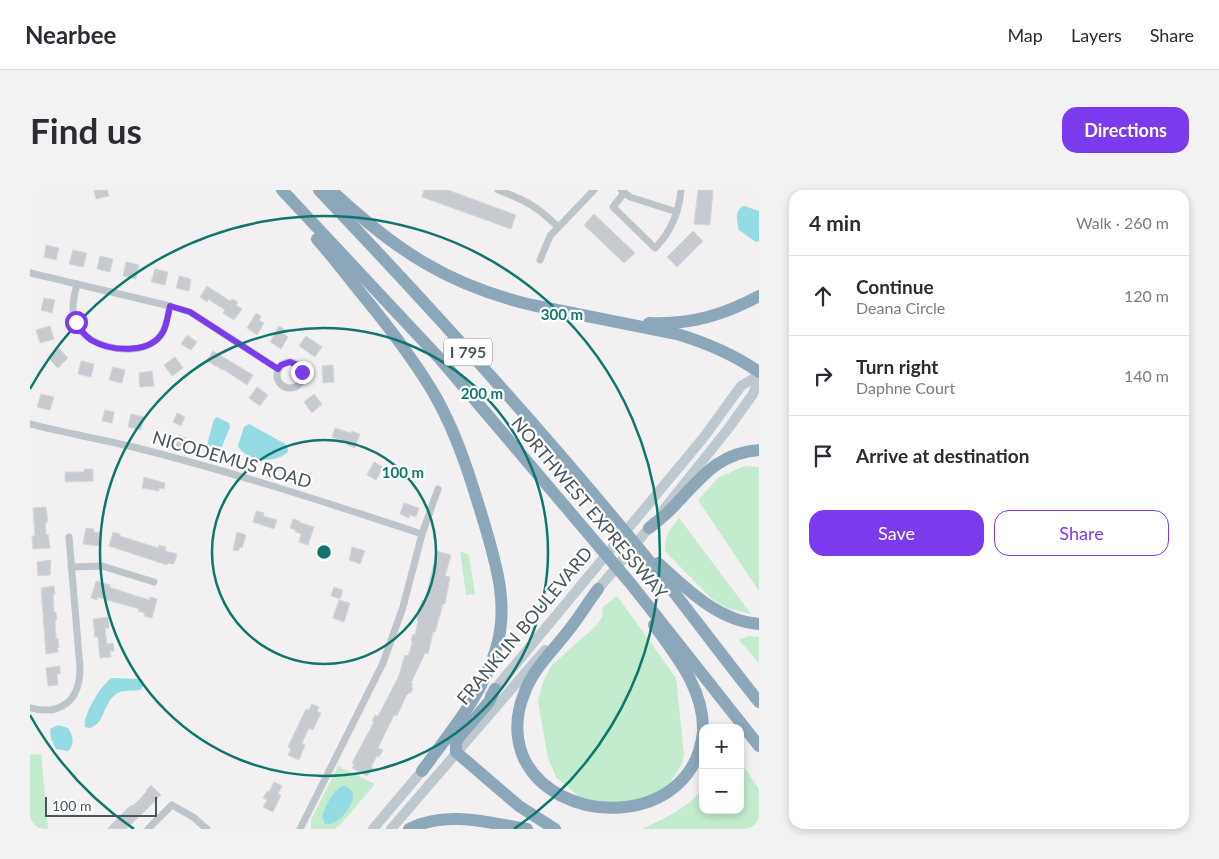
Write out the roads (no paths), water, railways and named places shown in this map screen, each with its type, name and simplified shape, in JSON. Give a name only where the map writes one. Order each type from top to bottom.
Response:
[{"type":"highway","points":[[274,190],[331,255],[422,374],[458,444],[496,565],[502,606],[499,637],[491,664],[469,706],[422,771]]},
{"type":"highway","name":"NORTHWEST EXPRESSWAY","points":[[282,190],[441,360],[759,746]]},
{"type":"highway","name":"NORTHWEST EXPRESSWAY","points":[[319,190],[460,343],[650,560],[759,702]]},
{"type":"highway","points":[[332,190],[362,219],[402,250],[448,276],[471,286],[512,301],[697,340],[732,355],[759,373]]},
{"type":"highway","points":[[596,318],[662,323],[694,321],[727,312],[759,296]]},
{"type":"highway","points":[[649,528],[674,506],[704,472],[738,453],[759,450]]},
{"type":"highway","points":[[650,560],[690,592],[712,606],[736,620],[759,624]]},
{"type":"highway","points":[[629,586],[687,674],[700,705],[702,724]]},
{"type":"highway","points":[[593,818],[565,808],[552,800],[539,787],[522,757],[517,721],[530,680],[543,661],[572,627],[598,589]]},
{"type":"highway","points":[[495,689],[489,702],[459,738],[456,743],[456,752],[519,806],[555,829]]},
{"type":"highway","points":[[612,820],[634,817],[647,812],[671,797],[690,774],[699,754]]},
{"type":"highway","points":[[409,829],[430,821],[455,819],[527,829]]},
{"type":"main road","name":"FRANKLIN BOULEVARD","points":[[373,829],[495,689],[704,437],[741,386],[759,373]]},
{"type":"main road","name":"FRANKLIN BOULEVARD","points":[[391,829],[649,528],[728,429],[753,394],[759,379]]},
{"type":"street","points":[[498,190],[533,205],[558,227]]},
{"type":"street","points":[[540,260],[550,236],[594,190]]},
{"type":"street","points":[[677,212],[640,201],[622,192],[613,207],[655,248],[667,234],[677,212],[682,190]]},
{"type":"street","points":[[30,273],[190,312],[278,369]]},
{"type":"street","points":[[77,284],[73,310],[76,322],[82,333],[98,343],[123,349],[136,349],[156,340],[163,332],[170,306]]},
{"type":"street","name":"NICODEMUS ROAD","points":[[30,424],[183,460],[304,495],[422,534]]},
{"type":"street","points":[[300,829],[383,662],[403,607],[422,534],[438,489]]},
{"type":"street","points":[[30,708],[43,711],[56,709],[70,700],[79,687],[80,668],[68,537]]},
{"type":"street","points":[[72,567],[102,566],[154,582]]},
{"type":"street","points":[[148,829],[172,805],[193,817],[207,829]]},
{"type":"lane","points":[[755,190],[759,192]]},
{"type":"water","points":[[744,206],[759,211],[759,241],[756,242],[739,230],[737,213]]},
{"type":"water","points":[[217,417],[229,423],[230,427],[221,449],[207,445],[214,419]]},
{"type":"water","points":[[249,424],[287,445],[288,452],[276,458],[262,460],[242,451],[238,446],[244,427]]},
{"type":"water","points":[[112,678],[140,679],[143,686],[140,690],[122,691],[114,695],[99,722],[95,726],[85,727],[87,715],[94,700],[103,686]]},
{"type":"water","points":[[58,725],[68,728],[71,734],[72,743],[68,751],[56,749],[51,739],[50,729]]},
{"type":"water","points":[[342,786],[350,788],[353,793],[349,807],[338,820],[331,824],[325,824],[322,816],[325,808],[332,795]]}]
